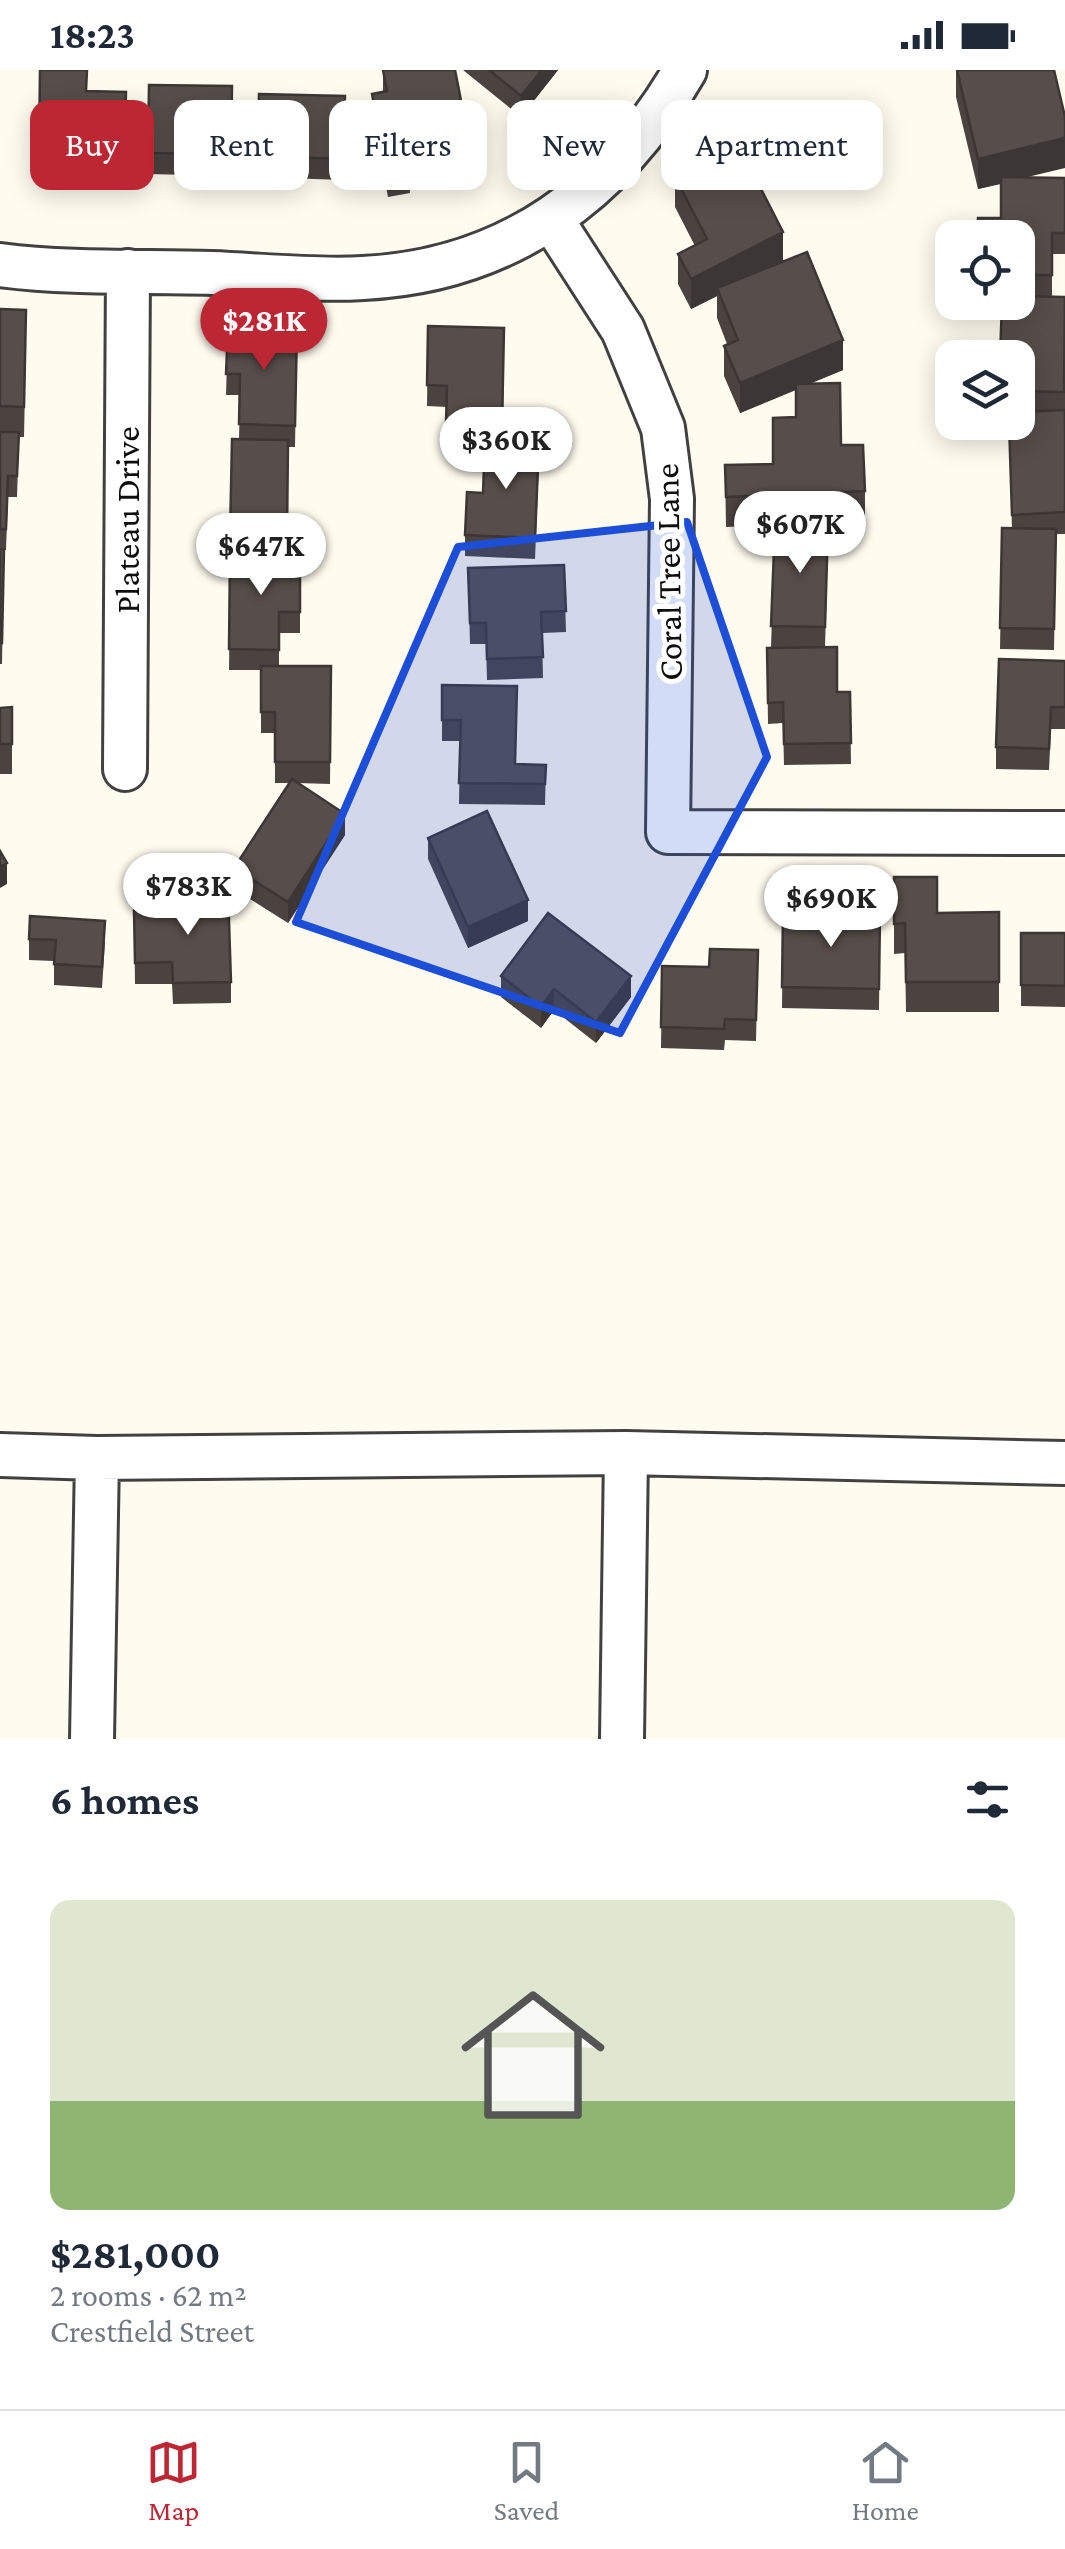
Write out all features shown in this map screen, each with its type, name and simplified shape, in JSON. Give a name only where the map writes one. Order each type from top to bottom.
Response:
[{"type":"street","points":[[0,265],[364,278],[431,268],[500,247],[552,220],[637,145],[685,70]]},
{"type":"street","name":"Coral Tree Lane","points":[[552,220],[623,330],[643,369],[663,428],[672,499],[668,832],[1065,833]]},
{"type":"street","name":"Plateau Drive","points":[[125,769],[128,270]]},
{"type":"street","points":[[622,1739],[626,1453]]},
{"type":"street","points":[[0,1455],[97,1458],[626,1453],[1065,1463]]},
{"type":"street","points":[[92,1739],[97,1458]]},
{"type":"highlighted area","points":[[687,522],[767,757],[620,1033],[296,922],[458,547]]},
{"type":"building","points":[[40,70],[87,70],[86,91],[126,92],[126,100],[40,100]]},
{"type":"building","points":[[383,70],[455,70],[461,100],[373,100],[372,94],[387,91]]},
{"type":"building","points":[[489,70],[542,70],[521,96]]},
{"type":"building","points":[[957,70],[1054,70],[1065,117],[1065,138],[978,159]]},
{"type":"building","points":[[149,85],[232,86],[232,100],[174,100],[174,153],[154,153],[154,100],[149,100]]},
{"type":"building","points":[[259,94],[345,96],[345,100],[329,100],[329,159],[309,158],[309,100],[259,100]]},
{"type":"building","points":[[1001,177],[1065,178],[1065,233],[1052,233],[1052,275],[1035,275],[1035,220],[978,220],[1001,218]]},
{"type":"building","points":[[682,190],[762,190],[783,232],[691,279],[678,254],[707,239]]},
{"type":"building","points":[[807,252],[843,340],[740,383],[724,346],[738,340],[717,288]]},
{"type":"building","points":[[1035,296],[1065,297],[1064,392],[1035,391],[1035,340],[1001,340],[1001,320],[1035,320]]},
{"type":"building","points":[[0,309],[26,310],[24,407],[0,406]]},
{"type":"building","points":[[228,326],[297,328],[295,426],[239,424],[240,374],[226,374]]},
{"type":"building","points":[[428,326],[504,328],[502,426],[446,424],[447,386],[427,385]]},
{"type":"building","points":[[840,383],[841,445],[863,445],[865,491],[726,497],[725,465],[773,464],[773,418],[796,417],[796,384]]},
{"type":"building","points":[[1065,410],[1065,512],[1012,515],[1010,440],[1035,440],[1035,411]]},
{"type":"building","points":[[0,432],[19,432],[17,476],[8,476],[6,529],[0,529]]},
{"type":"building","points":[[232,439],[288,440],[287,538],[230,537]]},
{"type":"building","points":[[485,440],[539,442],[535,538],[465,535],[467,492],[483,493]]},
{"type":"building","points":[[775,524],[828,525],[825,627],[771,626]]},
{"type":"building","points":[[1002,528],[1056,529],[1054,629],[1000,628]]},
{"type":"building","points":[[0,549],[4,549],[2,643],[0,643]]},
{"type":"building","points":[[230,553],[300,555],[300,612],[279,612],[279,650],[229,649]]},
{"type":"building","points":[[564,565],[566,611],[541,612],[543,657],[487,659],[486,623],[470,623],[468,568]]},
{"type":"building","points":[[837,647],[837,692],[850,692],[851,743],[784,744],[783,702],[768,703],[767,648]]},
{"type":"building","points":[[999,659],[1065,661],[1065,707],[1051,707],[1049,749],[996,747]]},
{"type":"building","points":[[261,666],[331,666],[330,762],[275,762],[275,712],[261,712]]},
{"type":"building","points":[[442,685],[517,686],[515,764],[546,765],[545,784],[459,783],[461,720],[442,720]]},
{"type":"building","points":[[12,707],[12,744],[0,744],[0,708]]},
{"type":"building","points":[[292,779],[345,814],[288,902],[234,868]]},
{"type":"building","points":[[487,811],[528,900],[468,927],[428,838]]},
{"type":"building","points":[[894,877],[937,877],[937,913],[999,912],[999,982],[906,982],[905,923],[894,924]]},
{"type":"building","points":[[228,890],[231,982],[173,983],[172,962],[135,963],[134,910],[182,909],[182,891]]},
{"type":"building","points":[[783,912],[880,913],[879,989],[782,987]]},
{"type":"building","points":[[548,913],[631,976],[596,1022],[554,989],[541,1007],[501,976]]},
{"type":"building","points":[[30,916],[105,921],[102,967],[54,964],[56,940],[29,939]]},
{"type":"building","points":[[1021,933],[1065,933],[1065,986],[1021,985]]},
{"type":"building","points":[[710,949],[758,950],[756,1020],[725,1019],[724,1029],[661,1027],[662,966],[709,967]]}]
